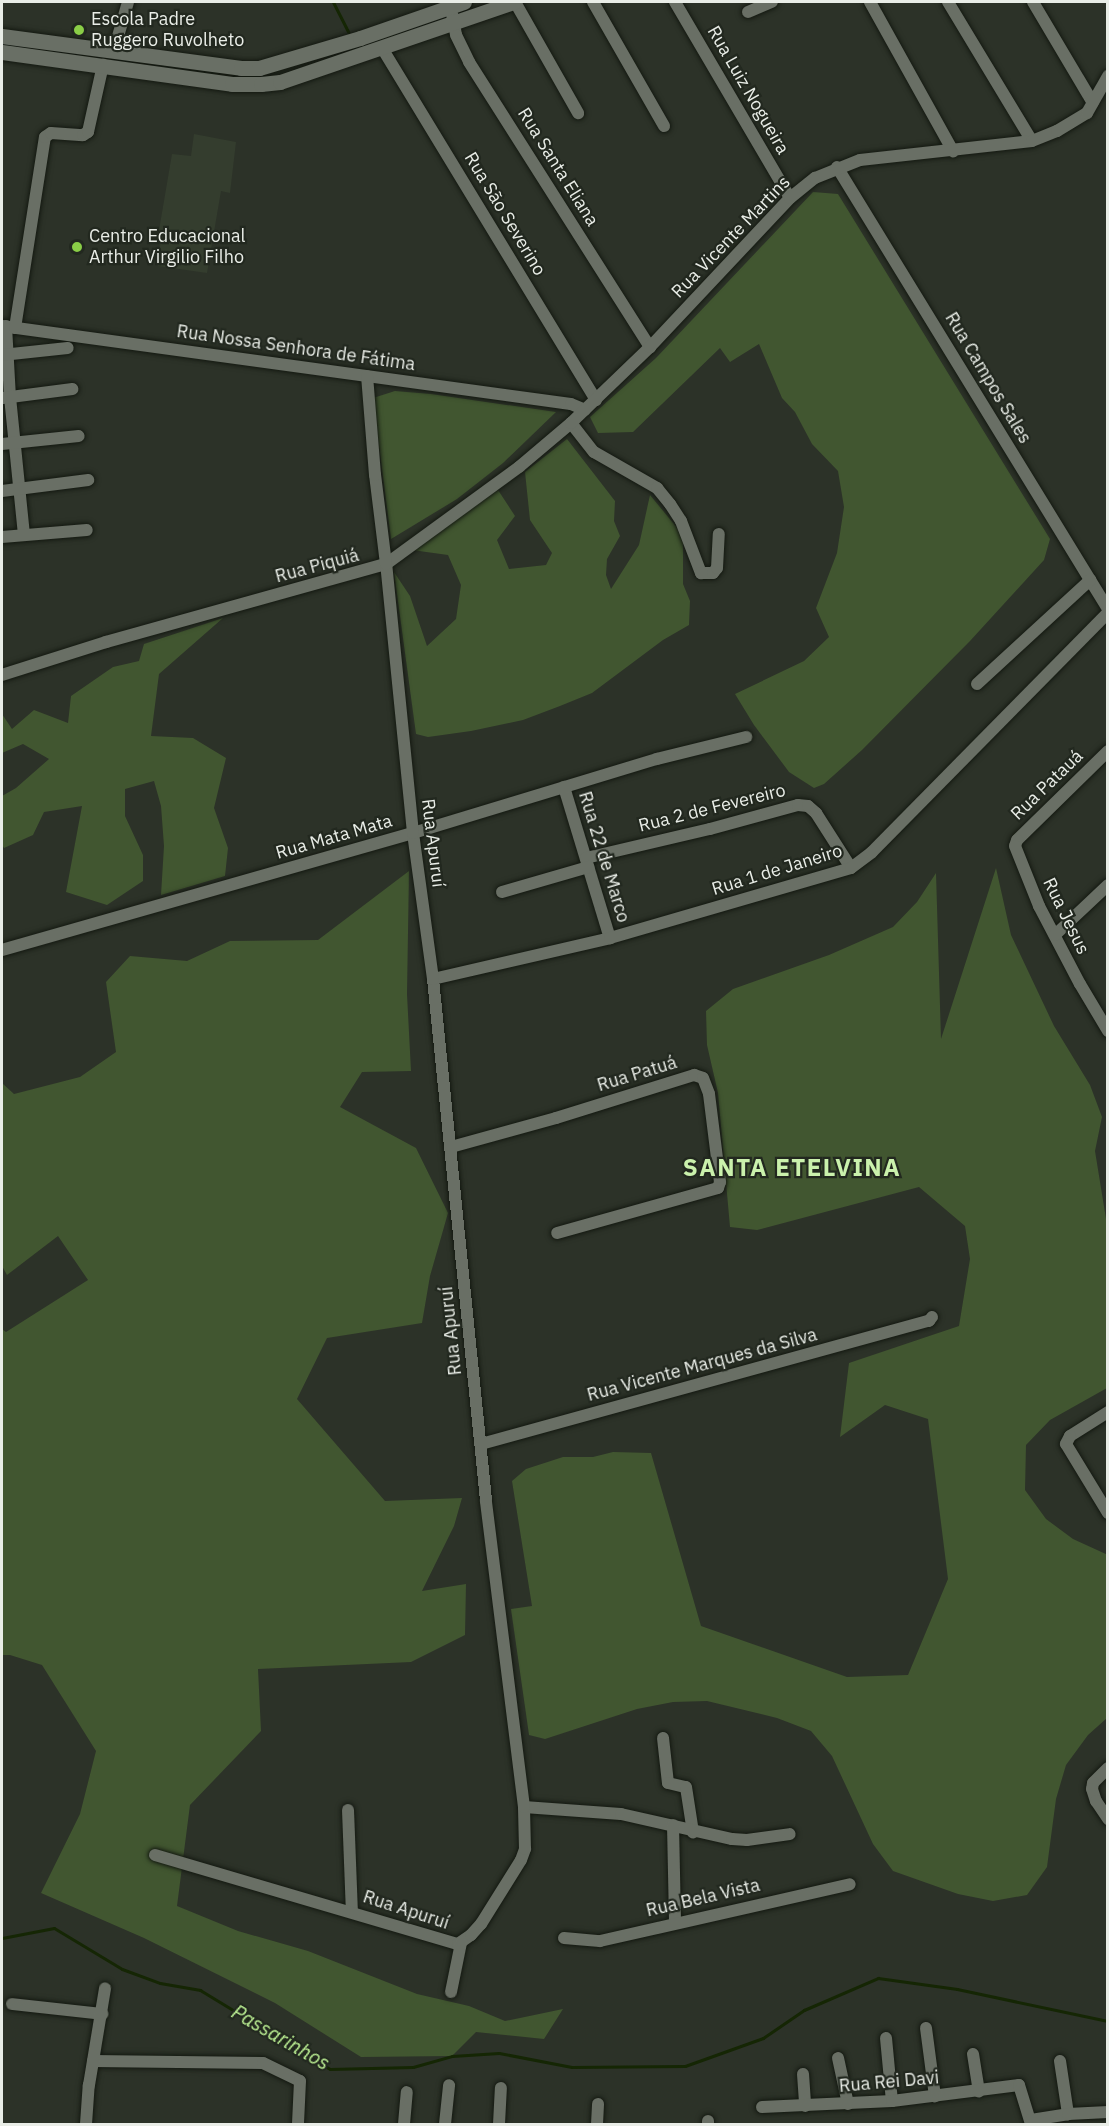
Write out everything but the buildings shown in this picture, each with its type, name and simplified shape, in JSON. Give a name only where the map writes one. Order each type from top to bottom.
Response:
[{"type":"main road","points":[[2,52],[232,84],[261,84],[280,82],[515,2]]},
{"type":"main road","points":[[2,36],[242,68],[259,68],[360,38],[454,3]]},
{"type":"street","points":[[114,50],[128,2]]},
{"type":"street","points":[[515,2],[578,113]]},
{"type":"street","points":[[592,2],[664,126]]},
{"type":"street","name":"Rua Luiz Nogueira","points":[[675,2],[790,198]]},
{"type":"street","points":[[748,12],[772,2]]},
{"type":"street","points":[[870,2],[953,151]]},
{"type":"street","points":[[948,2],[1032,141]]},
{"type":"street","points":[[1033,2],[1093,103]]},
{"type":"street","name":"Rua Santa Eliana","points":[[454,3],[453,24],[469,62],[650,347]]},
{"type":"street","name":"Rua São Severino","points":[[382,48],[596,400]]},
{"type":"street","points":[[24,534],[15,443],[6,397],[4,354],[8,327],[45,137],[51,133],[83,135],[88,132],[103,65]]},
{"type":"street","name":"Rua Vicente Martins","points":[[596,400],[650,347],[790,198],[815,178],[860,159],[1032,141],[1074,122],[1087,112],[1107,76]]},
{"type":"street","name":"Rua Campos Sales","points":[[837,167],[1107,611]]},
{"type":"street","name":"Rua Nossa Senhora de Fátima","points":[[8,327],[571,404],[585,410]]},
{"type":"street","points":[[4,354],[68,348]]},
{"type":"street","name":"Rua Apuruí","points":[[155,1855],[352,1912],[445,1942],[462,1943],[481,1924],[521,1860],[525,1849],[524,1807],[481,1444],[433,979],[413,833],[387,564],[375,476],[368,376]]},
{"type":"street","points":[[6,397],[72,389]]},
{"type":"street","name":"Rua Piquiá","points":[[2,675],[106,642],[387,564],[519,467],[596,400]]},
{"type":"street","points":[[571,423],[594,452],[657,488],[681,521],[701,573],[713,573],[717,568],[719,534]]},
{"type":"street","points":[[2,444],[79,436]]},
{"type":"street","points":[[2,491],[88,480]]},
{"type":"street","points":[[2,537],[87,530]]},
{"type":"street","points":[[977,684],[1090,580]]},
{"type":"street","name":"Rua 1 de Janeiro","points":[[433,979],[610,938],[851,868],[872,852],[1107,611]]},
{"type":"street","name":"Rua Mata Mata","points":[[2,950],[413,833],[657,759],[746,737]]},
{"type":"street","name":"Rua Patauá","points":[[1015,846],[1017,840],[1107,751]]},
{"type":"street","name":"Rua 22 de Marco","points":[[564,787],[610,938]]},
{"type":"street","name":"Rua 2 de Fevereiro","points":[[502,892],[587,862],[798,805],[808,806],[816,813],[851,868]]},
{"type":"street","name":"Rua Jesus","points":[[1015,846],[1040,906],[1106,1025]]},
{"type":"street","points":[[1055,935],[1107,885]]},
{"type":"street","name":"Rua Patuá","points":[[450,1147],[694,1076],[703,1078],[709,1094],[720,1182],[718,1188],[557,1233]]},
{"type":"street","name":"Rua Vicente Marques da Silva","points":[[481,1444],[929,1321],[932,1317]]},
{"type":"street","points":[[1107,1412],[1070,1436],[1066,1444],[1107,1513]]},
{"type":"street","points":[[663,1738],[668,1783],[687,1787],[693,1832]]},
{"type":"street","points":[[1107,1768],[1093,1783],[1096,1801],[1107,1819]]},
{"type":"street","points":[[524,1807],[621,1814],[673,1825],[693,1832],[747,1840],[790,1834]]},
{"type":"street","points":[[348,1810],[352,1912]]},
{"type":"street","points":[[673,1825],[675,1923]]},
{"type":"street","name":"Rua Bela Vista","points":[[564,1938],[600,1941],[850,1884]]},
{"type":"street","points":[[451,1992],[462,1943]]},
{"type":"street","points":[[86,2124],[105,1988]]},
{"type":"street","points":[[12,2004],[102,2014]]},
{"type":"street","points":[[927,2028],[935,2096]]},
{"type":"street","points":[[886,2038],[892,2101]]},
{"type":"street","points":[[973,2054],[979,2092]]},
{"type":"street","points":[[838,2058],[848,2104]]},
{"type":"street","points":[[93,2061],[263,2063],[300,2081],[298,2124]]},
{"type":"street","points":[[1060,2061],[1068,2114]]},
{"type":"street","points":[[803,2074],[805,2106]]},
{"type":"street","points":[[445,2124],[449,2085]]},
{"type":"street","name":"Rua Rei Davi","points":[[762,2107],[892,2101],[979,2092],[1019,2085],[1031,2122]]},
{"type":"street","points":[[499,2124],[501,2088]]},
{"type":"street","points":[[404,2124],[407,2092]]},
{"type":"street","points":[[597,2124],[598,2104]]},
{"type":"street","points":[[1031,2122],[1068,2114],[1107,2112]]},
{"type":"shaded area","points":[[194,134],[236,142],[230,193],[221,191],[207,273],[158,266],[161,237],[158,236],[172,154],[191,156]]},
{"type":"green space","points":[[813,192],[838,194],[1050,539],[1044,560],[970,641],[862,750],[824,784],[814,788],[789,772],[754,725],[735,694],[804,661],[829,637],[816,608],[837,553],[844,507],[838,471],[812,444],[795,412],[782,398],[759,344],[730,362],[720,348],[633,432],[598,433],[590,417],[656,358]]},
{"type":"green space","points":[[395,391],[556,412],[503,463],[457,499],[391,539],[373,398]]},
{"type":"green space","points":[[567,439],[615,501],[614,521],[620,536],[607,559],[606,575],[611,589],[639,545],[650,495],[683,535],[683,584],[690,601],[689,625],[663,640],[592,693],[560,706],[523,720],[471,731],[428,737],[416,734],[394,572],[410,596],[427,646],[456,619],[461,585],[448,555],[412,550],[498,490],[515,516],[497,540],[509,569],[546,565],[552,553],[530,520],[525,472]]},
{"type":"green space","points":[[223,618],[159,674],[151,736],[193,738],[226,758],[214,808],[228,848],[225,876],[161,895],[164,846],[161,806],[154,781],[125,789],[125,816],[143,855],[143,881],[107,905],[66,892],[82,806],[44,812],[33,835],[4,848],[2,845],[2,796],[16,788],[49,759],[23,744],[2,753],[2,714],[12,729],[34,710],[68,723],[71,696],[113,667],[139,661],[144,644]]},
{"type":"green space","points":[[996,868],[1011,935],[1054,1026],[1090,1085],[1102,1117],[1095,1151],[1107,1225],[1107,1388],[1050,1420],[1026,1445],[1025,1490],[1046,1519],[1073,1539],[1108,1555],[1107,1718],[1088,1735],[1066,1765],[1056,1799],[1047,1867],[1027,1895],[993,1901],[958,1894],[893,1871],[873,1844],[832,1756],[811,1731],[777,1718],[707,1701],[673,1702],[637,1709],[545,1739],[529,1735],[511,1609],[532,1606],[512,1481],[526,1469],[563,1457],[593,1457],[613,1452],[651,1453],[701,1626],[847,1677],[908,1675],[948,1579],[928,1419],[885,1405],[840,1437],[849,1363],[959,1326],[970,1259],[965,1226],[919,1187],[757,1230],[730,1227],[718,1093],[707,1045],[706,1011],[733,989],[829,955],[893,927],[917,902],[936,873],[941,1039]]},
{"type":"green space","points":[[409,871],[407,994],[411,1071],[362,1072],[340,1107],[416,1148],[448,1213],[430,1276],[422,1323],[327,1338],[297,1399],[385,1501],[462,1498],[454,1526],[422,1591],[466,1584],[465,1635],[411,1662],[258,1669],[261,1731],[190,1805],[177,1906],[238,1931],[308,1951],[417,1994],[469,2006],[505,2021],[563,2009],[544,2039],[476,2032],[452,2056],[361,2057],[275,2003],[144,1938],[41,1893],[80,1814],[96,1751],[42,1665],[10,1655],[2,1655],[2,1329],[6,1332],[88,1280],[58,1236],[7,1275],[2,1266],[2,1083],[14,1094],[80,1077],[116,1052],[106,982],[130,956],[187,961],[230,941],[318,940]]},
{"type":"waterway","points":[[333,2],[348,32]]},
{"type":"waterway","name":"Passarinhos","points":[[2,1938],[54,1928],[122,1969],[160,1983],[200,1990],[330,2069],[413,2067],[452,2056],[499,2053],[572,2067],[685,2066],[763,2038],[804,2010],[878,1978],[957,1989],[1108,2021]]},
{"type":"place","name":"Escola Padre Ruggero Ruvolheto","points":[[79,30]]},
{"type":"place","name":"Centro Educacional Arthur Virgilio Filho","points":[[77,247]]},
{"type":"district","name":"SANTA ETELVINA","points":[[792,1168]]}]
